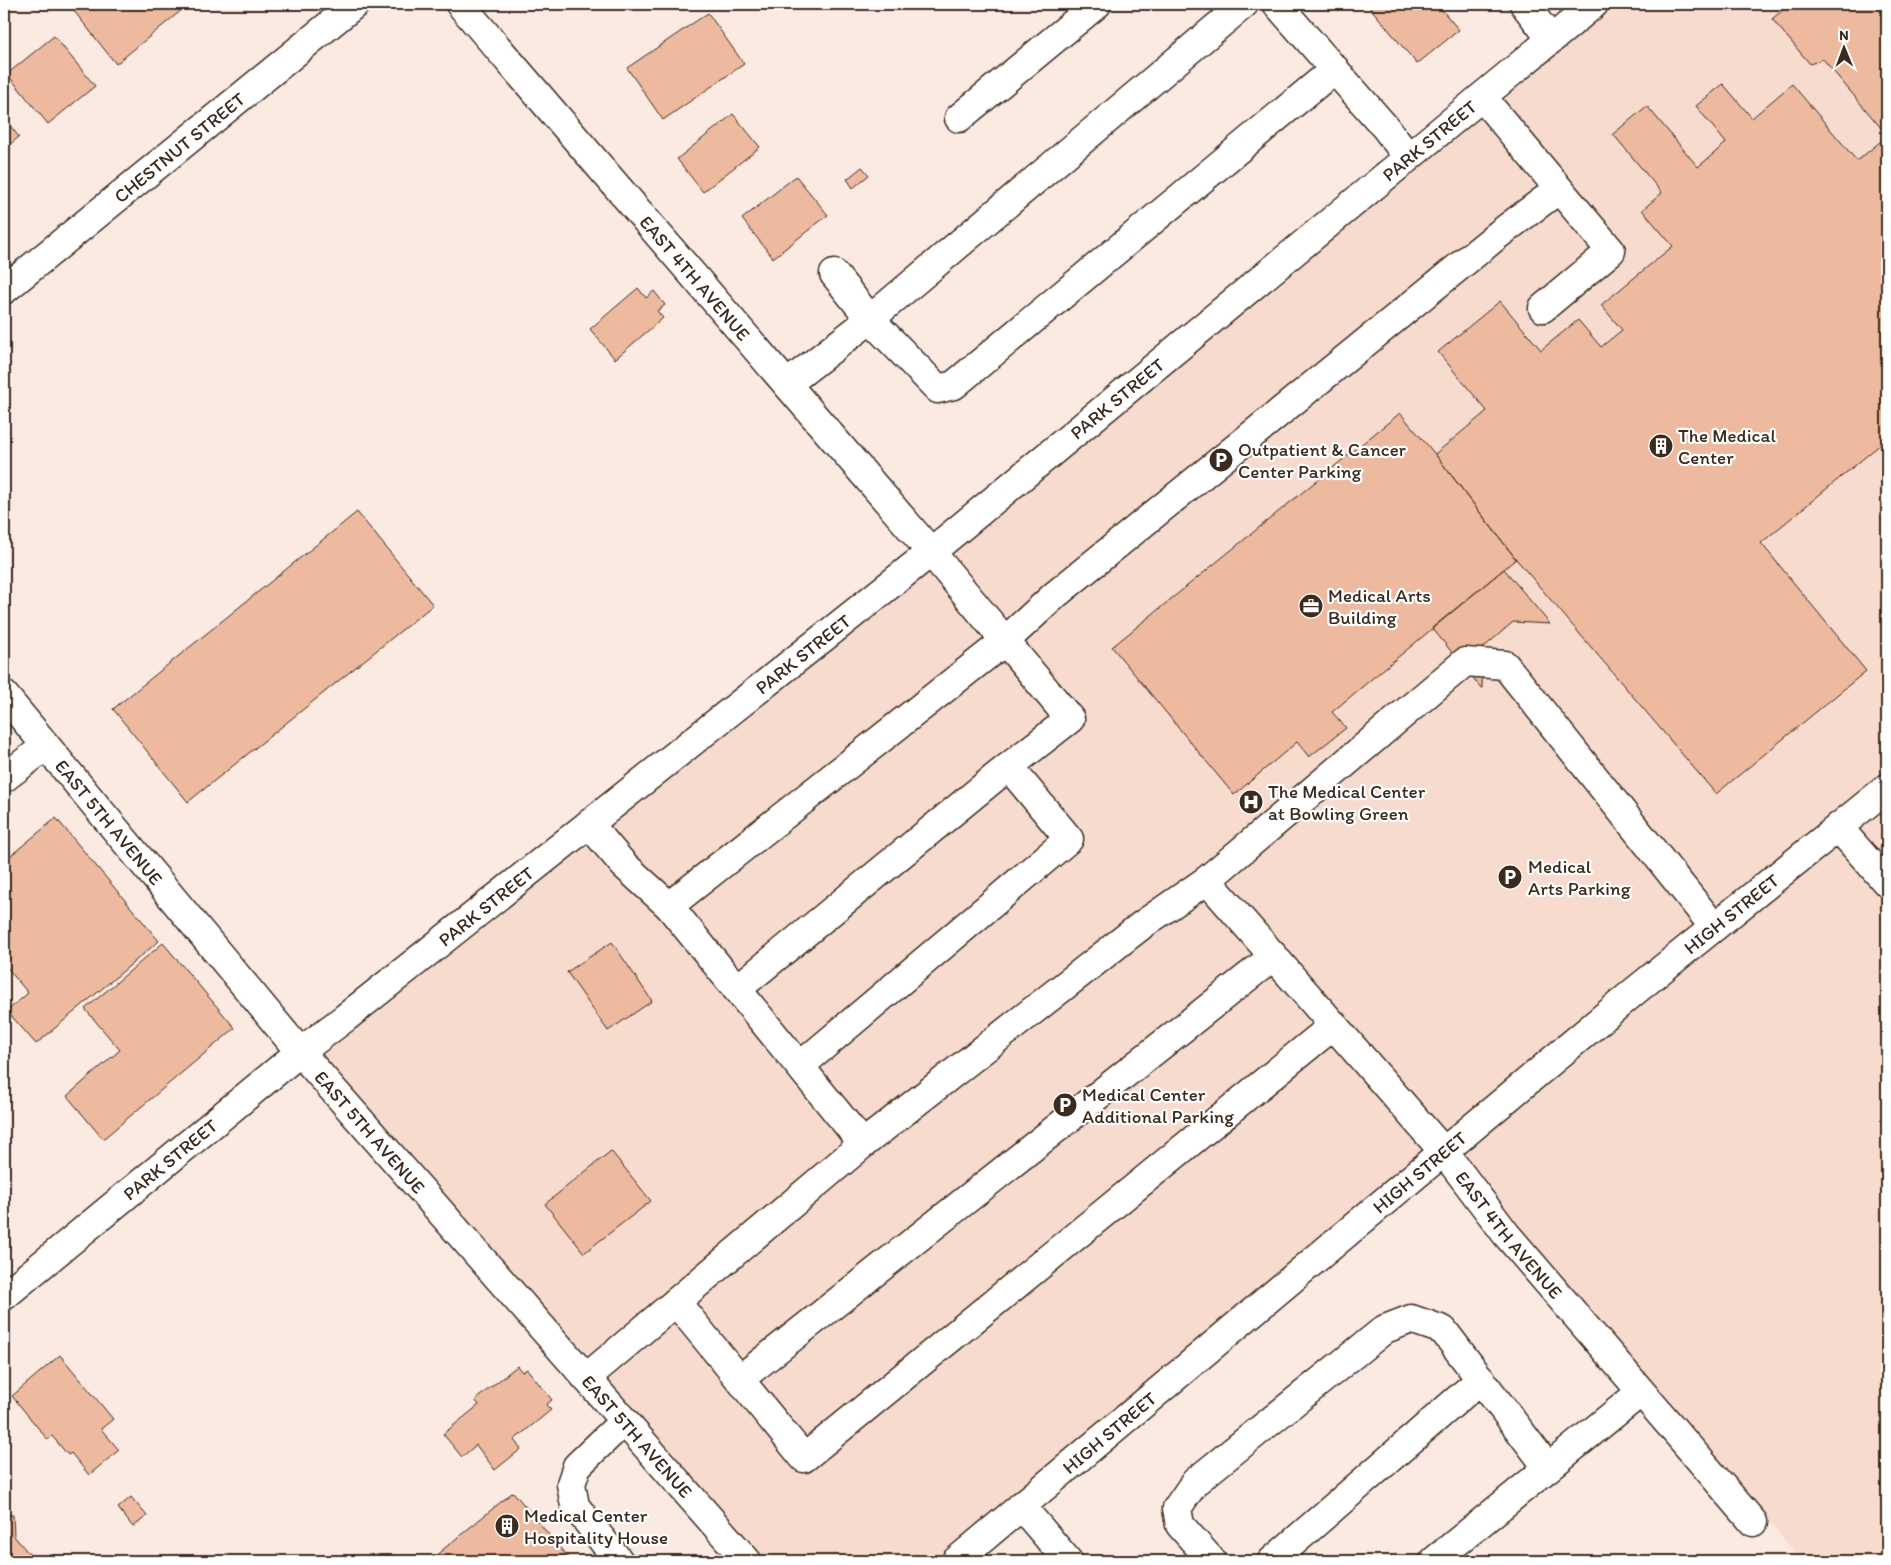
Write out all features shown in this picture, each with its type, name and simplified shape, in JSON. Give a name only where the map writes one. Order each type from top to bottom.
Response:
[{"type":"street","name":"CHESTNUT STREET","points":[[4,290],[355,4]]},
{"type":"street","name":"EAST 4TH AVENUE","points":[[460,4],[931,552],[1070,718],[1009,766]]},
{"type":"street","points":[[959,118],[1097,4]]},
{"type":"street","points":[[787,384],[870,319],[1244,4]]},
{"type":"street","points":[[1277,4],[1385,127],[1408,157]]},
{"type":"street","points":[[1524,4],[1551,39]]},
{"type":"street","name":"PARK STREET","points":[[4,1296],[300,1052],[931,552],[1482,97],[1551,39],[1580,8]]},
{"type":"street","points":[[834,274],[870,319],[938,389],[954,386],[1334,69]]},
{"type":"street","points":[[1482,97],[1611,251],[1543,308]]},
{"type":"street","points":[[669,906],[1005,641],[1070,582],[1499,234],[1559,189]]},
{"type":"street","points":[[586,1378],[863,1144],[1142,925],[1207,880],[1465,662],[1505,665],[1714,927]]},
{"type":"street","name":"EAST 5TH AVENUE","points":[[4,695],[300,1052],[747,1561]]},
{"type":"street","points":[[4,778],[46,746]]},
{"type":"street","points":[[737,988],[1009,766],[1069,839],[800,1066]]},
{"type":"street","name":"HIGH STREET","points":[[956,1561],[1628,997],[1887,788]]},
{"type":"street","points":[[589,824],[624,865],[669,906],[863,1144]]},
{"type":"street","points":[[1838,827],[1887,883]]},
{"type":"street","name":"EAST 4TH AVENUE","points":[[1207,880],[1444,1152],[1506,1234],[1754,1522]]},
{"type":"street","points":[[740,1378],[1274,956]]},
{"type":"street","points":[[676,1302],[804,1458],[1334,1025]]},
{"type":"street","points":[[1212,1561],[1180,1525],[1177,1508],[1195,1482],[1385,1329],[1411,1319],[1443,1330],[1548,1468]]},
{"type":"street","points":[[1272,1561],[1481,1379]]},
{"type":"street","points":[[1434,1561],[1641,1392]]},
{"type":"street","points":[[619,1561],[576,1506],[571,1484],[577,1466],[624,1421]]},
{"type":"street","points":[[1022,1506],[1068,1561]]},
{"type":"shaded area","name":"The Medical Center at Bowling Green","points":[[1599,4],[1887,4],[1887,1561],[1803,1561],[1443,1152],[956,1561],[747,1561],[300,1052]]},
{"type":"building","points":[[83,4],[178,4],[183,9],[116,64],[74,11]]},
{"type":"building","points":[[1367,4],[1437,4],[1459,30],[1417,64]]},
{"type":"building","points":[[1790,4],[1887,4],[1887,135],[1823,59],[1810,64],[1772,19]]},
{"type":"building","points":[[708,13],[744,64],[663,120],[627,68]]},
{"type":"building","points":[[54,36],[95,86],[48,124],[7,74]]},
{"type":"building","name":"The Medical Center","points":[[1723,84],[1752,118],[1792,84],[1857,161],[1887,136],[1887,439],[1761,543],[1866,671],[1716,794],[1516,559],[1435,454],[1487,411],[1438,352],[1500,301],[1541,350],[1578,320],[1601,347],[1622,330],[1601,305],[1673,246],[1642,210],[1662,193],[1613,134],[1647,106],[1698,167],[1726,143],[1696,106]]},
{"type":"building","points":[[733,114],[760,147],[703,192],[677,159]]},
{"type":"building","points":[[4,118],[19,137],[4,149]]},
{"type":"building","points":[[862,167],[869,175],[853,188],[847,179]]},
{"type":"building","points":[[796,176],[828,215],[773,258],[742,219]]},
{"type":"building","points":[[638,288],[646,298],[654,291],[665,305],[657,311],[663,318],[615,359],[590,329]]},
{"type":"building","name":"Medical Arts Building","points":[[1400,413],[1435,454],[1516,559],[1332,712],[1346,728],[1309,757],[1297,742],[1234,795],[1112,647]]},
{"type":"building","points":[[357,512],[433,605],[188,802],[113,709]]},
{"type":"building","points":[[1504,569],[1550,624],[1513,622],[1483,648],[1482,689],[1432,628]]},
{"type":"building","points":[[56,818],[159,941],[36,1044],[7,1011],[28,993],[4,964],[4,861]]},
{"type":"building","points":[[612,942],[652,1001],[608,1031],[567,972]]},
{"type":"building","points":[[163,943],[235,1028],[103,1139],[67,1096],[120,1050],[85,1009]]},
{"type":"building","points":[[611,1151],[651,1201],[584,1253],[545,1204]]},
{"type":"building","points":[[60,1355],[113,1419],[101,1429],[119,1450],[89,1475],[71,1453],[68,1455],[52,1436],[48,1440],[12,1396]]},
{"type":"building","points":[[517,1366],[522,1372],[527,1369],[552,1400],[546,1405],[551,1410],[514,1440],[521,1449],[495,1470],[476,1445],[462,1457],[443,1434],[479,1405],[475,1400]]},
{"type":"building","name":"Medical Center Hospitality House","points":[[513,1492],[571,1561],[429,1561]]},
{"type":"building","points":[[131,1497],[147,1516],[133,1527],[118,1508]]},
{"type":"building","points":[[4,1515],[13,1515],[14,1536],[35,1561],[4,1561]]},
{"type":"place","name":"The Medical Center","points":[[1661,446]]},
{"type":"place","name":"Outpatient & Cancer Center Parking","points":[[1221,460]]},
{"type":"place","name":"Medical Arts Building","points":[[1311,606]]},
{"type":"place","name":"The Medical Center at Bowling Green","points":[[1251,802]]},
{"type":"place","name":"Medical Arts Parking","points":[[1510,877]]},
{"type":"place","name":"Medical Center Additional Parking","points":[[1065,1105]]},
{"type":"place","name":"Medical Center Hospitality House","points":[[507,1526]]}]
